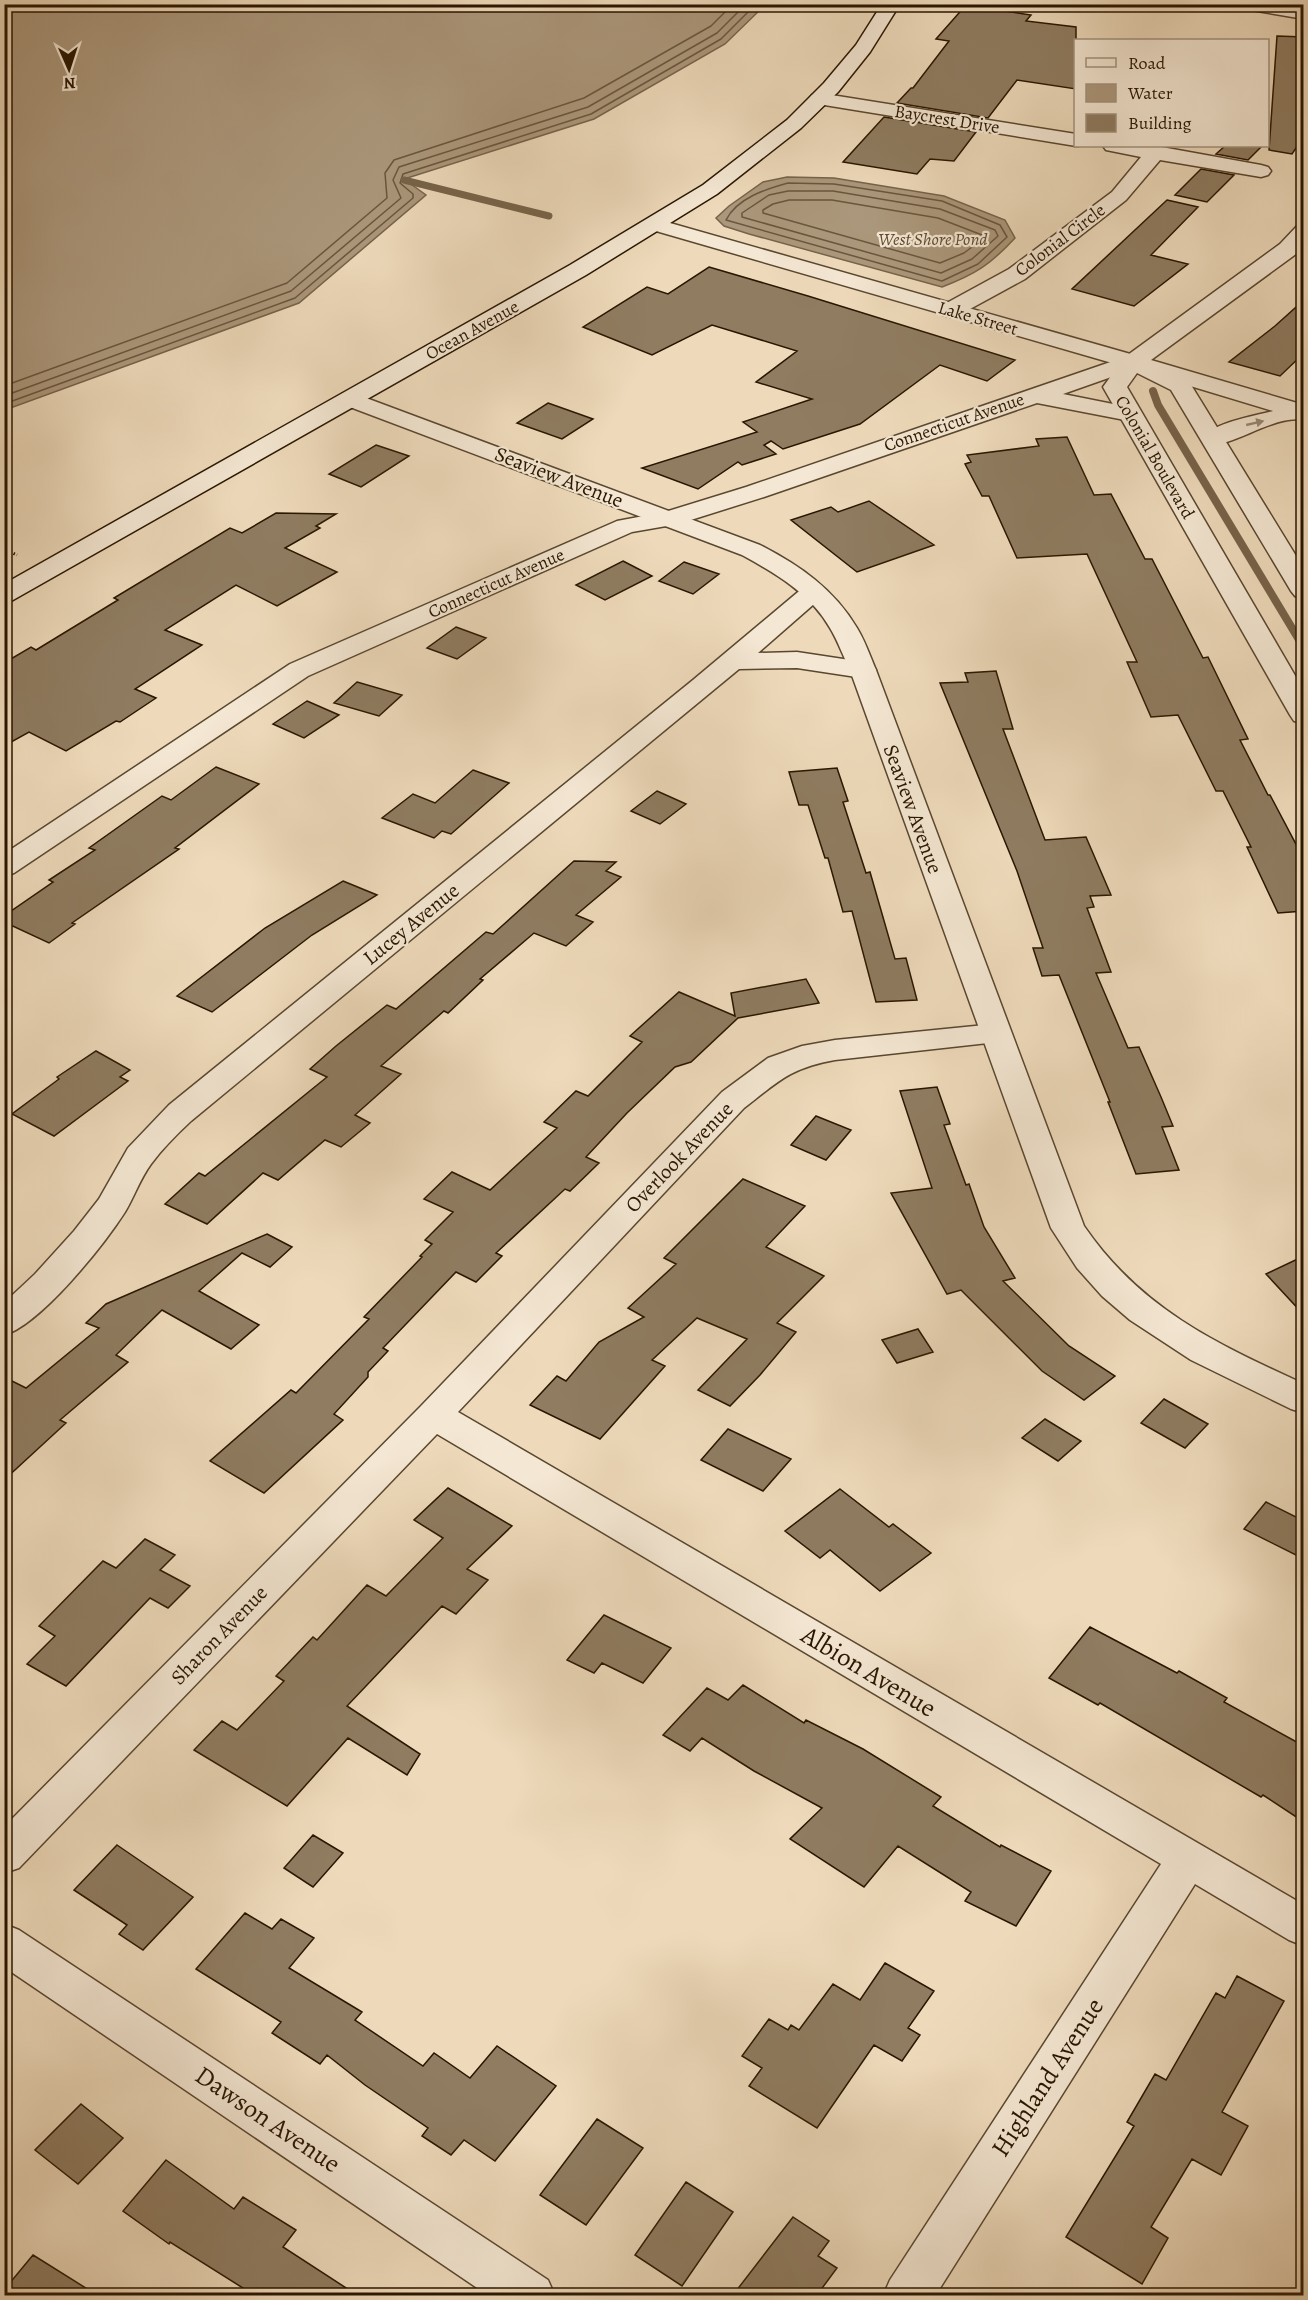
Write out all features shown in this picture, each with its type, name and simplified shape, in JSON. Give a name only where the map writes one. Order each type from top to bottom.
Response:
[{"type":"street","name":"Ocean Avenue","points":[[4,595],[656,225],[710,191],[771,143],[819,99],[858,56],[891,4]]},
{"type":"street","points":[[1245,4],[1304,14]]},
{"type":"street","name":"Baycrest Drive","points":[[819,99],[1074,140]]},
{"type":"street","points":[[1120,147],[1260,171]]},
{"type":"street","name":"Colonial Circle","points":[[951,310],[1017,274],[1119,196],[1156,152]]},
{"type":"street","name":"Lake Street","points":[[656,225],[1302,412]]},
{"type":"street","name":"Connecticut Avenue","points":[[4,867],[299,670],[626,526],[669,519],[755,492],[1133,362],[1296,251],[1304,230]]},
{"type":"street","name":"Colonial Boulevard","points":[[1304,591],[1180,385],[1133,362],[1115,387],[1304,715]]},
{"type":"street","name":"Connecticut Avenue","points":[[1033,395],[1130,414]]},
{"type":"street","name":"Seaview Avenue","points":[[350,399],[751,550],[785,568],[832,611],[843,627],[863,670],[994,1034],[1068,1228],[1081,1251],[1101,1276],[1159,1326],[1215,1357],[1304,1401]]},
{"type":"street","name":"Lake Street","points":[[1213,439],[1245,425],[1302,412]]},
{"type":"street","name":"Lucey Avenue","points":[[4,1323],[44,1289],[76,1254],[112,1206],[129,1171],[145,1148],[180,1113],[732,662],[813,592]]},
{"type":"street","points":[[732,662],[797,660],[863,670]]},
{"type":"street","name":"Overlook Avenue","points":[[434,1415],[732,1100],[757,1079],[779,1065],[802,1056],[847,1049],[994,1034]]},
{"type":"street","name":"Sharon Avenue","points":[[4,1855],[434,1415]]},
{"type":"street","name":"Albion Avenue","points":[[434,1415],[1304,1927]]},
{"type":"street","name":"Highland Avenue","points":[[907,2295],[1188,1859]]},
{"type":"street","name":"Dawson Avenue","points":[[4,1943],[531,2295]]},
{"type":"water","points":[[5,4],[765,5],[725,44],[594,119],[404,179],[426,195],[299,303],[5,410]]},
{"type":"water","name":"West Shore Pond","points":[[787,177],[834,178],[944,196],[1005,220],[1015,238],[982,267],[942,287],[749,234],[724,226],[716,218],[763,182]]},
{"type":"building","points":[[966,5],[1031,15],[1026,21],[1076,27],[1074,89],[1017,80],[988,118],[897,103],[913,88],[949,41],[936,39]]},
{"type":"building","points":[[1277,36],[1304,37],[1304,136],[1292,154],[1269,150]]},
{"type":"building","points":[[884,117],[976,132],[954,161],[930,159],[917,174],[843,162]]},
{"type":"building","points":[[1224,147],[1261,147],[1248,160],[1216,154]]},
{"type":"building","points":[[1201,169],[1234,175],[1207,202],[1175,195]]},
{"type":"building","points":[[1167,200],[1198,207],[1151,255],[1188,264],[1134,306],[1072,289]]},
{"type":"building","points":[[709,267],[1015,360],[987,381],[940,365],[860,424],[783,449],[771,441],[764,445],[776,454],[742,465],[738,462],[698,489],[642,468],[757,432],[743,422],[812,399],[756,382],[797,351],[712,325],[652,355],[583,327],[647,287],[668,294]]},
{"type":"building","points":[[1304,300],[1304,353],[1280,376],[1229,362],[1275,326]]},
{"type":"building","points":[[548,403],[593,419],[562,439],[517,423]]},
{"type":"building","points":[[1067,437],[1094,495],[1111,494],[1145,559],[1152,559],[1203,658],[1208,657],[1248,739],[1240,740],[1268,795],[1297,846],[1304,848],[1304,911],[1278,913],[1247,847],[1251,847],[1223,791],[1216,791],[1178,715],[1151,717],[1127,662],[1137,662],[1087,554],[1017,558],[989,496],[982,496],[965,464],[971,462],[967,455],[1039,446],[1036,439]]},
{"type":"building","points":[[376,445],[409,456],[361,487],[329,474]]},
{"type":"building","points":[[869,501],[934,545],[857,572],[791,520],[831,507],[838,512]]},
{"type":"building","points":[[276,513],[336,514],[316,526],[320,528],[285,548],[337,572],[277,606],[236,585],[165,630],[202,645],[135,689],[156,698],[120,722],[116,721],[66,751],[29,732],[4,746],[4,663],[31,647],[36,650],[118,600],[114,598],[230,528],[242,533]]},
{"type":"building","points":[[623,561],[652,576],[605,600],[576,585]]},
{"type":"building","points":[[684,562],[719,574],[693,594],[659,581]]},
{"type":"building","points":[[456,627],[486,638],[457,659],[427,648]]},
{"type":"building","points":[[996,671],[1013,729],[1003,729],[1045,840],[1086,837],[1111,895],[1090,896],[1094,907],[1087,908],[1111,972],[1096,973],[1128,1048],[1139,1047],[1161,1097],[1173,1126],[1162,1127],[1179,1170],[1136,1174],[1059,975],[1042,976],[1033,948],[1043,948],[1017,871],[940,683],[968,682],[965,673]]},
{"type":"building","points":[[357,682],[402,695],[379,716],[334,703]]},
{"type":"building","points":[[307,701],[339,715],[304,738],[273,724]]},
{"type":"building","points":[[216,767],[259,784],[175,848],[179,849],[72,923],[75,924],[49,943],[4,922],[4,916],[53,882],[49,880],[95,850],[89,848],[162,796],[171,800]]},
{"type":"building","points":[[837,768],[848,801],[843,802],[866,873],[870,872],[895,959],[906,958],[917,1000],[876,1002],[852,911],[843,912],[828,858],[825,858],[808,805],[799,805],[789,772]]},
{"type":"building","points":[[473,770],[509,783],[451,834],[442,831],[434,838],[382,818],[413,794],[435,803]]},
{"type":"building","points":[[657,791],[686,804],[660,824],[631,811]]},
{"type":"building","points":[[574,861],[616,862],[606,871],[621,877],[576,915],[593,922],[566,946],[534,933],[480,979],[483,980],[448,1013],[444,1011],[381,1066],[401,1074],[355,1115],[370,1123],[341,1147],[325,1140],[278,1180],[263,1173],[207,1224],[165,1204],[199,1173],[205,1176],[327,1077],[310,1069],[336,1046],[387,1005],[396,1009],[486,932],[493,934]]},
{"type":"building","points":[[343,881],[377,895],[312,935],[212,1012],[177,996],[265,928]]},
{"type":"building","points":[[806,979],[819,1003],[738,1018],[691,1062],[675,1067],[627,1113],[586,1157],[599,1163],[570,1191],[565,1189],[496,1253],[502,1256],[476,1282],[456,1272],[383,1348],[388,1351],[334,1414],[343,1420],[264,1493],[210,1461],[291,1390],[296,1393],[369,1319],[364,1317],[422,1257],[420,1256],[432,1244],[425,1240],[453,1212],[424,1199],[452,1172],[490,1190],[557,1128],[544,1122],[576,1091],[588,1096],[642,1042],[630,1036],[679,992],[735,1016],[731,993]]},
{"type":"building","points":[[96,1051],[130,1070],[120,1077],[128,1081],[54,1136],[12,1114],[59,1079],[57,1077]]},
{"type":"building","points":[[937,1087],[950,1124],[944,1125],[966,1185],[969,1184],[984,1227],[1015,1278],[1003,1281],[1069,1346],[1115,1376],[1084,1400],[1042,1371],[961,1290],[947,1294],[891,1193],[932,1188],[900,1091]]},
{"type":"building","points":[[816,1116],[851,1130],[826,1160],[791,1145]]},
{"type":"building","points":[[743,1179],[805,1206],[766,1247],[824,1276],[777,1323],[796,1332],[760,1375],[730,1406],[698,1390],[747,1339],[697,1318],[652,1360],[665,1366],[600,1439],[530,1405],[557,1376],[566,1381],[599,1342],[644,1317],[628,1308],[676,1264],[664,1258]]},
{"type":"building","points":[[267,1234],[292,1247],[270,1267],[242,1253],[199,1291],[259,1325],[231,1349],[162,1310],[116,1355],[128,1362],[60,1420],[66,1423],[4,1480],[4,1377],[26,1388],[99,1328],[86,1323],[106,1304]]},
{"type":"building","points":[[1304,1256],[1304,1315],[1266,1274]]},
{"type":"building","points":[[918,1329],[933,1352],[897,1363],[882,1340]]},
{"type":"building","points":[[1164,1399],[1208,1424],[1185,1448],[1141,1423]]},
{"type":"building","points":[[1045,1419],[1081,1441],[1058,1461],[1022,1438]]},
{"type":"building","points":[[728,1429],[791,1459],[763,1491],[701,1460]]},
{"type":"building","points":[[448,1488],[512,1526],[467,1569],[488,1580],[456,1614],[442,1606],[347,1706],[420,1754],[407,1775],[348,1738],[287,1806],[194,1750],[222,1721],[237,1730],[284,1681],[276,1676],[313,1637],[317,1640],[367,1585],[386,1596],[443,1538],[414,1520]]},
{"type":"building","points":[[840,1489],[889,1527],[893,1524],[931,1553],[880,1591],[830,1550],[820,1558],[785,1531]]},
{"type":"building","points":[[1266,1502],[1304,1521],[1304,1559],[1244,1529]]},
{"type":"building","points":[[145,1539],[175,1555],[160,1570],[190,1586],[168,1608],[150,1598],[66,1686],[27,1664],[55,1636],[39,1626],[103,1561],[116,1568]]},
{"type":"building","points":[[604,1615],[671,1648],[643,1683],[602,1663],[594,1673],[567,1660]]},
{"type":"building","points":[[1090,1627],[1177,1673],[1179,1671],[1227,1698],[1224,1702],[1304,1746],[1304,1822],[1263,1795],[1261,1797],[1100,1703],[1098,1705],[1049,1678]]},
{"type":"building","points":[[743,1685],[804,1723],[806,1720],[863,1749],[941,1797],[933,1806],[1000,1847],[1001,1845],[1051,1871],[1016,1926],[965,1901],[971,1892],[898,1846],[864,1887],[790,1839],[822,1808],[754,1771],[702,1738],[690,1751],[663,1735],[707,1688],[728,1700]]},
{"type":"building","points":[[313,1835],[343,1853],[313,1887],[284,1868]]},
{"type":"building","points":[[117,1845],[193,1897],[143,1950],[119,1934],[127,1925],[74,1890]]},
{"type":"building","points":[[245,1913],[272,1929],[281,1919],[314,1938],[289,1968],[362,2012],[355,2020],[423,2066],[434,2053],[470,2078],[497,2046],[556,2086],[495,2161],[464,2140],[451,2155],[422,2136],[428,2128],[365,2085],[327,2055],[320,2064],[272,2033],[281,2022],[196,1969]]},
{"type":"building","points":[[885,1963],[934,1991],[908,2028],[920,2035],[902,2061],[874,2045],[817,2128],[749,2086],[762,2068],[742,2056],[769,2019],[788,2030],[791,2025],[799,2030],[833,1984],[860,2000]]},
{"type":"building","points":[[1237,1976],[1284,2001],[1222,2112],[1248,2126],[1221,2175],[1192,2159],[1151,2227],[1168,2238],[1142,2284],[1066,2237],[1134,2126],[1127,2122],[1155,2074],[1166,2080],[1216,1993],[1225,1998]]},
{"type":"building","points":[[81,2104],[123,2138],[78,2184],[35,2150]]},
{"type":"building","points":[[597,2119],[643,2148],[586,2225],[540,2195]]},
{"type":"building","points":[[166,2160],[234,2209],[243,2197],[296,2230],[283,2247],[357,2295],[254,2295],[170,2242],[169,2244],[123,2211]]},
{"type":"building","points":[[686,2182],[733,2212],[682,2286],[635,2255]]},
{"type":"building","points":[[793,2217],[829,2241],[818,2256],[837,2268],[817,2295],[733,2295]]},
{"type":"building","points":[[33,2255],[97,2295],[4,2295],[4,2290]]},
{"type":"waterway","points":[[404,180],[549,216]]},
{"type":"waterway","points":[[1153,391],[1158,405],[1304,648]]}]
